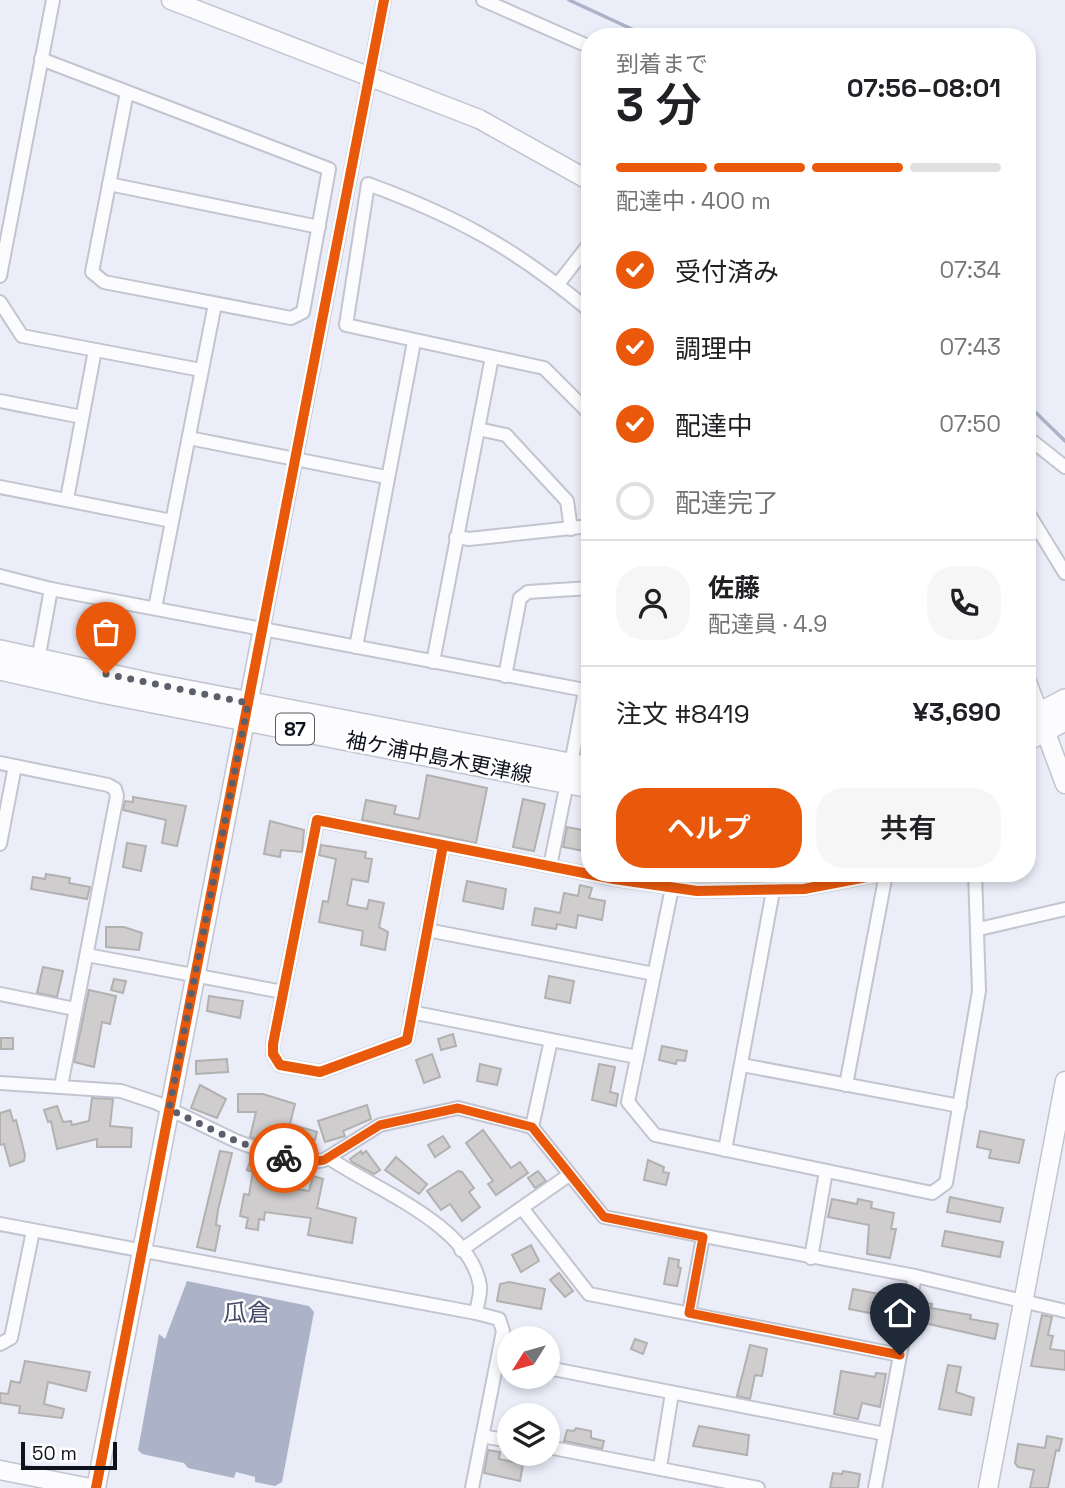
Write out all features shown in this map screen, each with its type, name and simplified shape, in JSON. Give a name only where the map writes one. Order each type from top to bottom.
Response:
[{"type":"main road","name":"袖ケ浦中島木更津線","points":[[0,651],[247,711]]},
{"type":"main road","name":"袖ケ浦中島木更津線","points":[[0,669],[247,711],[576,772]]},
{"type":"main road","points":[[1045,721],[1065,700]]},
{"type":"street","points":[[0,276],[2,252],[53,0]]},
{"type":"street","points":[[171,0],[479,119],[529,144],[581,176]]},
{"type":"street","points":[[96,1488],[384,0]]},
{"type":"street","points":[[483,0],[581,43]]},
{"type":"street","points":[[41,59],[329,169],[303,312],[298,317],[290,318],[215,304],[104,282],[96,278],[92,272],[127,92]]},
{"type":"street","points":[[109,184],[319,227]]},
{"type":"street","points":[[581,303],[558,284],[467,224],[368,184],[346,326],[544,368],[581,406]]},
{"type":"street","points":[[558,284],[581,255]]},
{"type":"street","points":[[0,302],[22,336],[201,370]]},
{"type":"street","points":[[155,608],[215,304]]},
{"type":"street","points":[[356,646],[386,477],[414,341]]},
{"type":"street","points":[[67,499],[95,349]]},
{"type":"street","points":[[433,662],[492,357]]},
{"type":"street","points":[[0,401],[82,417]]},
{"type":"street","points":[[478,429],[506,435],[567,501],[571,529]]},
{"type":"street","points":[[189,438],[386,477]]},
{"type":"street","points":[[1036,444],[1065,467]]},
{"type":"street","points":[[0,487],[172,521]]},
{"type":"street","points":[[1036,526],[1065,573]]},
{"type":"street","points":[[456,537],[468,539],[581,527]]},
{"type":"street","points":[[0,576],[51,589],[581,690]]},
{"type":"street","points":[[38,660],[51,589]]},
{"type":"street","points":[[505,676],[520,598],[528,592],[581,589]]},
{"type":"street","points":[[1036,702],[1065,784]]},
{"type":"street","points":[[550,866],[576,772],[581,735]]},
{"type":"street","points":[[0,763],[115,789],[117,796],[61,1086]]},
{"type":"street","points":[[0,844],[15,766]]},
{"type":"street","points":[[443,845],[407,1040],[320,1072],[280,1065],[273,1054],[317,820],[581,872]]},
{"type":"street","points":[[639,882],[672,888],[773,891],[804,889],[840,882]]},
{"type":"street","points":[[846,1085],[885,882]]},
{"type":"street","points":[[672,888],[628,1102],[655,1135],[932,1193],[946,1183],[979,991],[976,882]]},
{"type":"street","points":[[725,1150],[773,891]]},
{"type":"street","points":[[979,929],[1065,909]]},
{"type":"street","points":[[427,930],[654,974]]},
{"type":"street","points":[[87,955],[283,992]]},
{"type":"street","points":[[0,994],[75,1009]]},
{"type":"street","points":[[411,1012],[637,1057]]},
{"type":"street","points":[[532,1127],[551,1040]]},
{"type":"street","points":[[742,1065],[960,1106]]},
{"type":"street","points":[[988,1488],[1025,1304],[1065,1081]]},
{"type":"street","points":[[0,1083],[121,1091],[274,1155],[307,1163],[329,1158],[380,1125],[458,1108],[532,1127],[604,1217],[915,1276],[1025,1304],[1065,1311]]},
{"type":"street","points":[[329,1158],[432,1220],[461,1250],[481,1287],[476,1313]]},
{"type":"street","points":[[811,1258],[826,1171]]},
{"type":"street","points":[[461,1250],[569,1175]]},
{"type":"street","points":[[522,1208],[589,1294],[900,1355]]},
{"type":"street","points":[[0,1224],[476,1313],[499,1319],[501,1326]]},
{"type":"street","points":[[0,1344],[11,1338],[33,1231]]},
{"type":"street","points":[[689,1313],[703,1237]]},
{"type":"street","points":[[875,1488],[915,1276]]},
{"type":"street","points":[[560,1370],[885,1434]]},
{"type":"street","points":[[472,1488],[497,1381]]},
{"type":"street","points":[[660,1467],[673,1393]]},
{"type":"street","points":[[482,1436],[497,1439]]},
{"type":"street","points":[[560,1449],[758,1488]]},
{"type":"street","points":[[0,1471],[90,1488]]},
{"type":"water","points":[[187,1281],[309,1306],[314,1312],[282,1482],[275,1486],[255,1482],[255,1477],[236,1472],[234,1478],[188,1468],[184,1463],[142,1454],[138,1450],[159,1334],[165,1339]]},
{"type":"building","points":[[427,775],[487,788],[476,843],[362,820],[366,800],[396,806],[394,814],[419,819]]},
{"type":"building","points":[[133,797],[186,806],[177,846],[162,843],[166,820],[123,810],[125,801],[133,802]]},
{"type":"building","points":[[523,799],[545,804],[534,851],[513,847]]},
{"type":"building","points":[[270,821],[304,830],[302,852],[281,850],[280,857],[264,854]]},
{"type":"building","points":[[567,827],[581,830],[581,850],[563,847]]},
{"type":"building","points":[[127,843],[146,846],[141,871],[123,867]]},
{"type":"building","points":[[321,845],[366,852],[365,858],[372,859],[368,882],[352,879],[347,905],[367,909],[369,900],[384,903],[379,927],[388,932],[385,950],[361,945],[363,931],[319,922],[323,901],[328,902],[336,859],[319,855]]},
{"type":"building","points":[[46,874],[70,878],[69,883],[90,887],[87,899],[31,889],[33,877],[45,879]]},
{"type":"building","points":[[467,881],[506,889],[503,909],[463,901]]},
{"type":"building","points":[[580,885],[592,888],[589,898],[605,901],[602,920],[578,915],[576,928],[557,924],[556,929],[532,925],[535,908],[560,913],[564,893],[578,896]]},
{"type":"building","points":[[106,927],[124,927],[142,933],[139,950],[106,947]]},
{"type":"building","points":[[43,967],[63,971],[57,997],[37,993]]},
{"type":"building","points":[[549,976],[574,981],[570,1003],[545,998]]},
{"type":"building","points":[[114,979],[126,981],[123,993],[111,990]]},
{"type":"building","points":[[89,990],[116,996],[110,1024],[102,1022],[94,1067],[74,1062]]},
{"type":"building","points":[[209,996],[243,1001],[240,1018],[207,1011]]},
{"type":"building","points":[[453,1034],[456,1046],[441,1050],[438,1039]]},
{"type":"building","points":[[1,1038],[13,1038],[13,1049],[1,1049]]},
{"type":"building","points":[[662,1046],[687,1051],[685,1061],[677,1060],[676,1064],[659,1060]]},
{"type":"building","points":[[432,1054],[440,1077],[424,1083],[416,1060]]},
{"type":"building","points":[[227,1059],[228,1072],[196,1074],[196,1061]]},
{"type":"building","points":[[480,1064],[501,1069],[497,1085],[477,1081]]},
{"type":"building","points":[[599,1064],[615,1067],[610,1092],[618,1094],[616,1106],[592,1100]]},
{"type":"building","points":[[200,1085],[226,1099],[217,1118],[191,1108]]},
{"type":"building","points":[[238,1094],[263,1094],[295,1104],[290,1124],[317,1132],[315,1140],[306,1138],[302,1153],[290,1150],[295,1136],[271,1130],[268,1143],[250,1137],[256,1112],[238,1112]]},
{"type":"building","points":[[92,1098],[113,1099],[110,1126],[132,1128],[131,1147],[97,1147],[97,1139],[57,1149],[51,1121],[48,1122],[44,1110],[57,1106],[63,1122],[71,1121],[72,1125],[89,1121]]},
{"type":"building","points":[[367,1105],[371,1119],[343,1131],[345,1136],[325,1142],[318,1121]]},
{"type":"building","points":[[10,1110],[13,1121],[16,1120],[25,1155],[24,1161],[10,1166],[4,1144],[0,1145],[0,1113]]},
{"type":"building","points":[[483,1130],[511,1168],[520,1162],[528,1173],[496,1195],[488,1184],[493,1181],[466,1143]]},
{"type":"building","points":[[980,1131],[1024,1140],[1019,1163],[989,1158],[991,1150],[977,1147]]},
{"type":"building","points":[[443,1136],[450,1147],[435,1157],[428,1145]]},
{"type":"building","points":[[220,1151],[232,1153],[218,1210],[216,1225],[220,1226],[215,1251],[197,1247]]},
{"type":"building","points":[[361,1151],[362,1154],[366,1151],[380,1170],[374,1174],[352,1162],[350,1159]]},
{"type":"building","points":[[252,1156],[278,1166],[272,1185],[309,1191],[313,1176],[323,1179],[317,1208],[356,1218],[352,1243],[308,1235],[311,1218],[265,1212],[264,1220],[259,1219],[258,1230],[246,1228],[248,1218],[240,1216],[244,1194],[249,1195],[253,1172],[247,1170]]},
{"type":"building","points":[[396,1157],[427,1184],[419,1194],[385,1170]]},
{"type":"building","points":[[648,1160],[664,1167],[663,1172],[669,1173],[666,1185],[644,1180]]},
{"type":"building","points":[[458,1171],[462,1172],[474,1188],[469,1192],[480,1207],[462,1221],[450,1204],[441,1210],[427,1191]]},
{"type":"building","points":[[538,1171],[546,1181],[535,1188],[528,1178]]},
{"type":"building","points":[[950,1197],[1003,1208],[1000,1222],[947,1212]]},
{"type":"building","points":[[832,1199],[857,1204],[858,1199],[872,1202],[871,1208],[894,1213],[891,1229],[896,1229],[890,1258],[867,1254],[869,1225],[828,1217]]},
{"type":"building","points":[[945,1231],[1003,1242],[1000,1257],[942,1246]]},
{"type":"building","points":[[531,1245],[539,1261],[521,1272],[512,1255]]},
{"type":"building","points":[[669,1258],[679,1260],[678,1267],[681,1268],[677,1286],[664,1284]]},
{"type":"building","points":[[559,1273],[573,1291],[565,1297],[550,1280]]},
{"type":"building","points":[[509,1282],[545,1289],[541,1309],[497,1301],[500,1284]]},
{"type":"building","points":[[853,1289],[879,1294],[875,1314],[849,1309]]},
{"type":"building","points":[[919,1301],[932,1304],[931,1308],[971,1315],[970,1319],[998,1324],[995,1339],[915,1321]]},
{"type":"building","points":[[1042,1315],[1052,1317],[1048,1335],[1053,1336],[1050,1349],[1065,1351],[1065,1370],[1031,1366]]},
{"type":"building","points":[[635,1339],[647,1343],[643,1354],[631,1349]]},
{"type":"building","points":[[750,1345],[767,1349],[762,1376],[755,1375],[750,1399],[737,1396]]},
{"type":"building","points":[[25,1361],[90,1372],[86,1391],[48,1382],[44,1404],[64,1409],[62,1418],[19,1413],[20,1406],[0,1403],[0,1393],[8,1394],[11,1381],[20,1383]]},
{"type":"building","points":[[948,1365],[961,1367],[956,1392],[974,1398],[971,1415],[939,1409]]},
{"type":"building","points":[[841,1371],[875,1377],[876,1373],[886,1374],[880,1407],[862,1403],[858,1419],[834,1414]]},
{"type":"building","points":[[699,1426],[749,1435],[747,1455],[693,1446]]},
{"type":"building","points":[[576,1428],[591,1431],[591,1438],[604,1441],[602,1449],[564,1441],[567,1430],[574,1431]]},
{"type":"building","points":[[1047,1436],[1062,1439],[1059,1451],[1056,1450],[1048,1488],[1030,1488],[1034,1470],[1018,1467],[1015,1463],[1018,1444],[1045,1448]]},
{"type":"building","points":[[488,1450],[497,1452],[497,1466],[523,1466],[520,1481],[484,1473]]},
{"type":"building","points":[[843,1471],[860,1474],[858,1488],[830,1488],[833,1473],[842,1474]]},
{"type":"waterway","points":[[569,0],[630,28]]},
{"type":"waterway","points":[[1036,413],[1065,441]]},
{"type":"cycle path","points":[[96,1488],[384,0]]},
{"type":"cycle path","points":[[317,820],[443,845],[407,1040],[320,1072],[280,1065],[273,1054],[273,1044],[317,820]]},
{"type":"cycle path","points":[[443,845],[581,872]]},
{"type":"cycle path","points":[[635,882],[697,891],[804,889],[840,882]]},
{"type":"way so far","points":[[106,674],[248,703],[169,1109],[236,1141],[284,1158]]},
{"type":"district","name":"瓜倉","points":[[247,1312]]},
{"type":"route","points":[[284,1158],[307,1163],[324,1160],[380,1125],[458,1108],[532,1127],[604,1217],[703,1237],[689,1313],[900,1355]]}]
